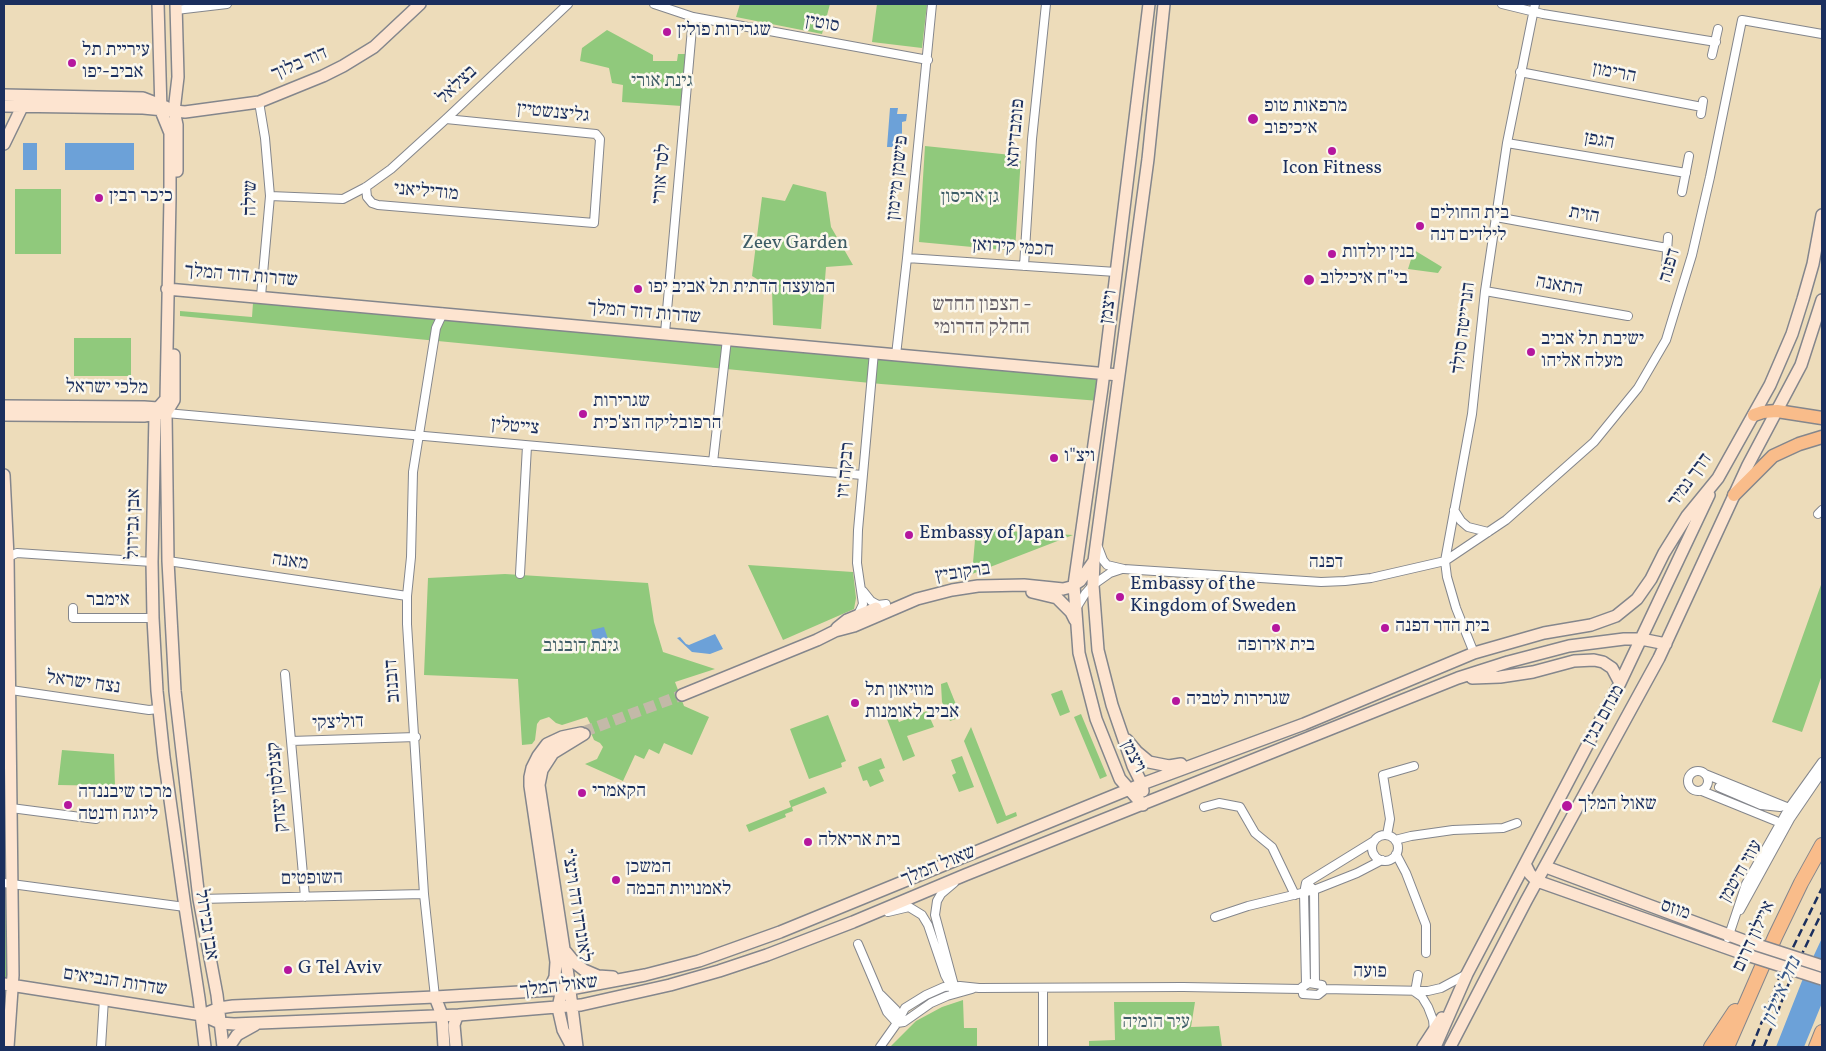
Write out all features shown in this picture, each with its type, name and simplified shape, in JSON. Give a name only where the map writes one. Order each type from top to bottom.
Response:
[{"type":"highway","name":"איילון דרום","points":[[1727,1047],[1796,892],[1822,845]]},
{"type":"highway","points":[[1711,1047],[1755,981]]},
{"type":"highway","points":[[1816,1047],[1822,1032]]},
{"type":"main road","points":[[1754,415],[1776,411],[1822,418]]},
{"type":"main road","name":"מנחם בגין","points":[[1734,495],[1772,456],[1799,444],[1822,437]]},
{"type":"street","name":"אבן גבירול","points":[[158,4],[161,107],[170,133],[170,289]]},
{"type":"street","points":[[176,7],[227,4]]},
{"type":"street","name":"דוד בלוך","points":[[174,111],[194,111],[259,102],[323,76],[374,47],[420,4]]},
{"type":"street","name":"בצלאל","points":[[366,187],[391,169],[568,4]]},
{"type":"street","name":"סוטין","points":[[654,4],[693,17],[928,60]]},
{"type":"street","name":"פישמן מיימון","points":[[896,355],[908,258],[932,4]]},
{"type":"street","name":"פומבדיתא","points":[[1024,266],[1032,139],[1046,4]]},
{"type":"street","name":"ויצמן","points":[[1143,805],[1120,779],[1096,718],[1081,667],[1074,585],[1104,374],[1150,4]]},
{"type":"street","name":"ויצמן","points":[[1143,805],[1142,784],[1133,766],[1112,705],[1098,650],[1093,584],[1094,561],[1148,160],[1164,4]]},
{"type":"street","points":[[1502,4],[1533,12],[1716,42]]},
{"type":"street","name":"הנרייטה סולד","points":[[1474,653],[1456,608],[1445,560],[1472,414],[1485,291],[1507,143],[1535,4]]},
{"type":"street","name":"אבן גבירול","points":[[176,7],[178,77],[174,111],[177,126],[178,152],[166,399],[160,412],[152,562],[153,618],[158,708],[205,1047]]},
{"type":"street","name":"לסר אורי","points":[[665,333],[693,17]]},
{"type":"street","name":"דפנה","points":[[1097,543],[1103,560],[1107,565],[1124,569],[1321,582],[1372,578],[1445,560],[1506,520],[1594,442],[1638,388],[1666,340],[1692,255],[1742,20],[1822,34]]},
{"type":"street","points":[[1712,55],[1718,29]]},
{"type":"street","name":"הרימון","points":[[1520,72],[1702,108]]},
{"type":"street","points":[[4,96],[144,98],[174,111]]},
{"type":"street","name":"שילה","points":[[259,102],[266,146],[270,196],[261,296]]},
{"type":"street","points":[[4,106],[161,107]]},
{"type":"street","points":[[4,144],[22,107]]},
{"type":"street","name":"גליצנשטיין","points":[[446,119],[596,134],[600,138],[594,223]]},
{"type":"street","name":"הגפן","points":[[1507,143],[1686,173]]},
{"type":"street","points":[[1682,192],[1689,156]]},
{"type":"street","name":"מודיליאני","points":[[270,196],[343,199],[366,187],[367,197],[372,203],[378,204],[594,223]]},
{"type":"street","name":"דרך נמיר","points":[[1474,653],[1544,633],[1605,621],[1621,612],[1641,594],[1687,516],[1718,478],[1773,377],[1792,334],[1813,264],[1822,215]]},
{"type":"street","name":"הזית","points":[[1496,217],[1667,248]]},
{"type":"street","points":[[1666,267],[1668,237]]},
{"type":"street","name":"חכמי קירואן","points":[[908,258],[1116,272]]},
{"type":"street","name":"שדרות דוד המלך","points":[[170,289],[1119,375]]},
{"type":"street","name":"התאנה","points":[[1485,291],[1628,316]]},
{"type":"street","name":"דרך נמיר","points":[[1734,495],[1801,364],[1822,300]]},
{"type":"street","name":"דובנוב","points":[[443,313],[436,328],[413,472],[407,624],[416,737],[424,894],[435,997],[442,1015],[444,1047]]},
{"type":"street","points":[[713,462],[727,339]]},
{"type":"street","name":"רבקה זיו","points":[[865,613],[856,563],[862,475],[874,352]]},
{"type":"street","name":"מלכי ישראל","points":[[4,406],[160,412]]},
{"type":"street","name":"אבן גבירול","points":[[160,412],[174,691],[199,899],[219,1008],[223,1047]]},
{"type":"street","name":"מלכי ישראל","points":[[4,415],[160,412]]},
{"type":"street","name":"צייטלין","points":[[160,412],[862,475]]},
{"type":"street","points":[[520,574],[527,446]]},
{"type":"street","points":[[4,475],[8,557],[7,689],[11,808],[8,884],[8,1047]]},
{"type":"street","name":"מנחם בגין","points":[[1435,1047],[1467,974],[1620,683],[1718,478]]},
{"type":"street","name":"מנחם בגין","points":[[1450,1047],[1537,881],[1666,644],[1734,495]]},
{"type":"street","points":[[1454,510],[1461,521],[1468,526],[1488,532]]},
{"type":"street","points":[[8,557],[17,553],[152,562]]},
{"type":"street","name":"מאנה","points":[[168,561],[407,596]]},
{"type":"street","points":[[1074,585],[1085,575],[1094,561]]},
{"type":"street","name":"דפנה","points":[[1076,617],[1077,606],[1093,584],[1110,573],[1124,569]]},
{"type":"street","name":"ברקוביץ","points":[[682,695],[817,640],[865,613],[915,593],[977,579],[1023,579],[1074,585]]},
{"type":"street","name":"ברקוביץ","points":[[865,613],[952,590],[981,586],[1024,585],[1063,589],[1074,585]]},
{"type":"street","name":"ויצמן","points":[[1074,585],[1085,594],[1095,615]]},
{"type":"street","points":[[981,586],[1021,590],[1057,598],[1076,617]]},
{"type":"street","name":"רבקה זיו","points":[[862,589],[862,608],[865,613]]},
{"type":"street","name":"אימבר","points":[[73,608],[73,618],[153,618]]},
{"type":"street","name":"שאול המלך","points":[[202,1016],[220,1023],[259,1024],[459,1015],[572,1007],[670,985],[719,971],[853,922],[965,875],[1458,678],[1508,662],[1569,646],[1604,641],[1641,639],[1666,644]]},
{"type":"street","name":"שאול המלך","points":[[219,1008],[570,989],[645,975],[699,961],[780,932],[1142,784],[1304,724],[1474,653]]},
{"type":"street","points":[[1458,678],[1500,677],[1533,672],[1574,661],[1594,660],[1603,662],[1612,668],[1620,683]]},
{"type":"street","name":"קצנלסון יצחק","points":[[285,674],[305,897]]},
{"type":"street","name":"נצח ישראל","points":[[7,689],[149,710],[158,708]]},
{"type":"street","points":[[537,769],[554,753],[584,733]]},
{"type":"street","points":[[1122,733],[1144,760],[1160,765],[1169,766],[1214,757]]},
{"type":"street","name":"דוליצקי","points":[[291,741],[416,737]]},
{"type":"street","name":"עוזי חיטמן","points":[[1735,918],[1744,889],[1780,823],[1822,762]]},
{"type":"street","points":[[1387,835],[1390,819],[1383,775],[1414,766]]},
{"type":"street","name":"לאונרדו דה וינצ'י","points":[[537,769],[577,1047]]},
{"type":"street","name":"לאונרדו דה וינצ'י","points":[[537,769],[530,786],[556,962],[555,977],[549,990]]},
{"type":"street","points":[[1695,772],[1705,774],[1789,808],[1790,819],[1780,823],[1702,791],[1695,791],[1690,788],[1689,778],[1695,772]]},
{"type":"street","name":"עוזי חיטמן","points":[[1735,918],[1790,819],[1822,772]]},
{"type":"street","points":[[1702,791],[1708,785],[1708,779],[1705,774]]},
{"type":"street","points":[[1719,787],[1761,805],[1789,808]]},
{"type":"street","points":[[1204,807],[1219,803],[1240,807],[1255,833],[1272,846],[1295,895]]},
{"type":"street","points":[[1761,805],[1780,823]]},
{"type":"street","points":[[11,808],[96,819]]},
{"type":"street","points":[[1395,840],[1453,830],[1503,828],[1517,824]]},
{"type":"street","points":[[1215,917],[1248,906],[1304,893],[1314,890],[1357,873],[1382,860],[1390,859],[1396,854],[1398,847],[1395,840],[1387,835],[1380,836],[1306,883],[1304,893],[1304,987]]},
{"type":"street","points":[[1374,841],[1373,853],[1382,860]]},
{"type":"street","points":[[1396,854],[1406,873],[1426,925],[1426,953]]},
{"type":"street","points":[[1525,864],[1530,874],[1537,881]]},
{"type":"street","name":"מוזס","points":[[1546,866],[1745,941],[1822,966]]},
{"type":"street","points":[[938,990],[949,974],[936,922],[937,901],[941,894],[965,875]]},
{"type":"street","name":"מוזס","points":[[1537,881],[1741,953],[1822,979]]},
{"type":"street","points":[[1306,883],[1314,890],[1315,983]]},
{"type":"street","points":[[8,884],[185,907]]},
{"type":"street","name":"השופטים","points":[[199,899],[424,894]]},
{"type":"street","points":[[853,922],[909,907],[922,914],[928,924],[954,988]]},
{"type":"street","points":[[1725,947],[1735,918]]},
{"type":"street","points":[[858,944],[878,992],[896,1010],[897,1023]]},
{"type":"street","points":[[564,948],[574,963],[598,976],[616,978],[645,975]]},
{"type":"street","points":[[949,974],[979,988]]},
{"type":"street","name":"פועה","points":[[1304,987],[1304,994],[1307,995],[1321,993],[1323,989],[1415,992],[1441,988],[1467,974]]},
{"type":"street","points":[[1418,975],[1415,992],[1422,996],[1428,1007],[1433,1020],[1434,1030]]},
{"type":"street","points":[[880,1047],[905,1008],[938,990],[954,988],[1304,987],[1315,983],[1322,985],[1323,989]]},
{"type":"street","name":"שדרות הנביאים","points":[[8,985],[202,1016]]},
{"type":"street","points":[[897,1023],[904,1022],[954,988]]},
{"type":"street","points":[[1043,988],[1043,1047]]},
{"type":"street","points":[[570,989],[564,991],[558,1008],[563,1030],[572,1047]]},
{"type":"street","points":[[1423,1047],[1456,998]]},
{"type":"street","points":[[101,1047],[104,999]]},
{"type":"street","points":[[202,1016],[219,1008]]},
{"type":"street","points":[[456,1047],[454,1025],[459,1015]]},
{"type":"street","points":[[229,1047],[237,1035],[259,1024]]},
{"type":"street","points":[[1456,1047],[1457,1032]]},
{"type":"green space","points":[[740,4],[830,4],[822,34],[736,17]]},
{"type":"green space","points":[[877,4],[927,4],[922,48],[872,42]]},
{"type":"green space","name":"גינת אורי","points":[[607,30],[653,55],[653,61],[677,61],[678,54],[688,54],[682,106],[622,102],[623,85],[612,83],[609,68],[580,61],[582,48]]},
{"type":"green space","name":"גן אריסון","points":[[925,146],[1021,156],[1015,251],[919,242]]},
{"type":"green space","name":"Zeev Garden","points":[[793,184],[826,192],[831,227],[853,265],[826,267],[821,329],[773,325],[772,288],[752,276],[762,197],[785,201]]},
{"type":"green space","points":[[15,189],[61,189],[61,254],[15,254]]},
{"type":"green space","points":[[1414,250],[1442,267],[1438,273],[1408,269]]},
{"type":"green space","points":[[253,303],[737,340],[1104,374],[1100,401],[881,384],[180,316],[180,311],[252,317]]},
{"type":"green space","points":[[74,338],[131,338],[131,376],[74,376]]},
{"type":"green space","points":[[976,529],[1073,535],[972,574]]},
{"type":"green space","points":[[4,535],[10,990],[4,1047]]},
{"type":"green space","points":[[748,565],[853,572],[856,598],[854,609],[783,640]]},
{"type":"green space","name":"גינת דובנוב","points":[[505,574],[648,583],[654,622],[663,652],[715,669],[675,682],[684,706],[709,717],[692,755],[664,743],[659,754],[649,749],[644,759],[635,755],[623,781],[585,764],[597,759],[603,747],[594,740],[591,733],[594,731],[587,717],[562,725],[549,717],[540,720],[537,724],[535,740],[532,744],[522,745],[518,679],[424,675],[428,578]]},
{"type":"green space","points":[[1822,582],[1822,675],[1802,732],[1772,722]]},
{"type":"green space","points":[[947,682],[961,717],[950,721],[942,702],[941,684]]},
{"type":"green space","points":[[1062,690],[1070,712],[1060,716],[1051,694]]},
{"type":"green space","points":[[890,703],[899,722],[927,711],[934,727],[907,736],[915,756],[903,761],[882,706],[884,706],[887,715],[890,717],[894,716]]},
{"type":"green space","points":[[1081,714],[1107,776],[1100,779],[1074,717]]},
{"type":"green space","points":[[828,715],[846,761],[841,763],[842,767],[809,779],[790,729]]},
{"type":"green space","points":[[971,727],[1006,816],[1016,812],[1017,816],[997,824],[964,741]]},
{"type":"green space","points":[[62,750],[114,754],[115,786],[58,785]]},
{"type":"green space","points":[[962,756],[974,787],[959,792],[952,775],[956,773],[951,760]]},
{"type":"green space","points":[[881,758],[885,768],[879,770],[884,781],[870,787],[867,780],[863,781],[858,767]]},
{"type":"green space","points":[[824,787],[827,793],[792,807],[793,811],[785,814],[786,817],[749,832],[746,825],[791,807],[789,801]]},
{"type":"green space","points":[[963,1000],[964,1028],[977,1028],[977,1047],[890,1047],[916,1021],[942,1007]]},
{"type":"green space","name":"עיר הומיה","points":[[1114,1002],[1195,1002],[1191,1027],[1219,1026],[1222,1047],[1089,1047],[1089,1041],[1115,1040]]},
{"type":"water","points":[[890,108],[898,108],[897,114],[907,114],[906,121],[902,122],[902,147],[887,147]]},
{"type":"water","points":[[23,143],[134,143],[134,170],[65,170],[65,166],[37,166],[37,170],[23,170]]},
{"type":"water","points":[[604,627],[608,639],[594,643],[591,630]]},
{"type":"water","points":[[715,634],[723,649],[710,654],[692,652],[677,638],[680,637],[689,645]]},
{"type":"water","points":[[1822,938],[1822,1003],[1804,1047],[1776,1047],[1802,981]]},
{"type":"pier","points":[[37,140],[65,140],[65,173],[62,172],[62,168],[40,168],[37,173]]},
{"type":"tunnel","points":[[583,732],[682,695]]},
{"type":"railway","points":[[1752,1047],[1782,970],[1822,888]]},
{"type":"railway","points":[[1764,1047],[1792,975],[1822,912]]},
{"type":"place","name":"שגרירות פולין","points":[[667,32]]},
{"type":"place","name":"עיריית תל אביב-יפו","points":[[72,63]]},
{"type":"place","name":"מרפאות טופ איכיפוב","points":[[1253,119]]},
{"type":"place","name":"Icon Fitness","points":[[1332,151]]},
{"type":"place","name":"כיכר רבין","points":[[99,198]]},
{"type":"place","name":"בית החולים לילדים דנה","points":[[1420,226]]},
{"type":"place","name":"בנין יולדות","points":[[1332,254]]},
{"type":"place","name":"בי\"ח איכילוב","points":[[1309,280]]},
{"type":"place","name":"המועצה הדתית תל אביב יפו","points":[[638,289]]},
{"type":"place","name":"ישיבת תל אביב מעלה אליהו","points":[[1531,352]]},
{"type":"place","name":"שגרירות הרפובליקה הצ'כית","points":[[583,414]]},
{"type":"place","name":"ויצ\"ו","points":[[1054,458]]},
{"type":"place","name":"Embassy of Japan","points":[[909,535]]},
{"type":"place","name":"Embassy of the Kingdom of Sweden","points":[[1120,597]]},
{"type":"place","name":"בית אירופה","points":[[1276,628]]},
{"type":"place","name":"בית הדר דפנה","points":[[1385,628]]},
{"type":"place","name":"שגרירות לטביה","points":[[1176,701]]},
{"type":"place","name":"מוזיאון תל אביב לאומנות","points":[[855,703]]},
{"type":"place","name":"הקאמרי","points":[[582,793]]},
{"type":"place","name":"מרכז שיבננדה ליוגה ודנטה","points":[[68,805]]},
{"type":"place","name":"שאול המלך","points":[[1567,806]]},
{"type":"place","name":"בית אריאלה","points":[[808,842]]},
{"type":"place","name":"המשכן לאמנויות הבמה","points":[[616,880]]},
{"type":"place","name":"G Tel Aviv","points":[[288,970]]},
{"type":"district","name":"הצפון החדש - החלק הדרומי","points":[[982,318]]},
{"type":"water label","name":"נחל איילון","points":[[1783,992]]}]
